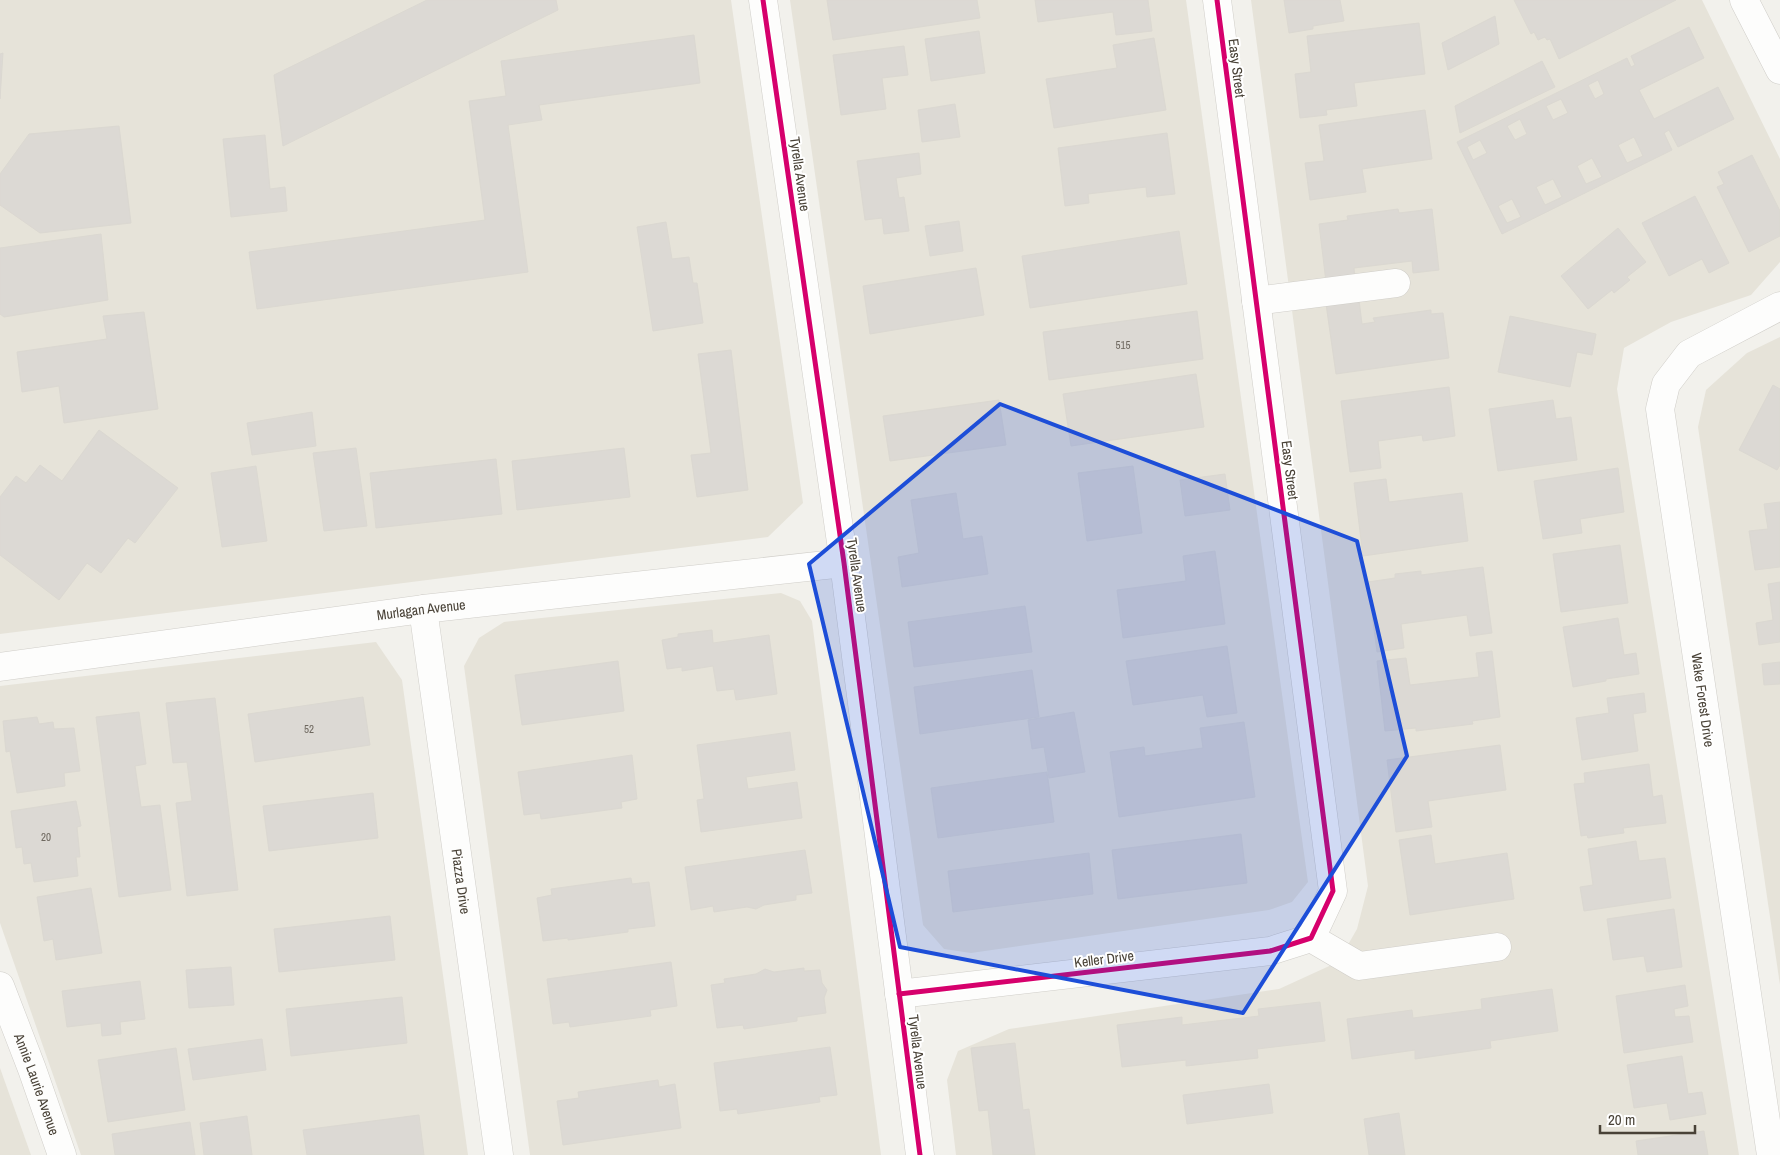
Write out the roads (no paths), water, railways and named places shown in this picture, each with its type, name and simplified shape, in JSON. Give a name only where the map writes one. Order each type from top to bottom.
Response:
[{"type":"street","name":"Tyrella Avenue","points":[[763,0],[844,563],[920,1155]]},
{"type":"street","name":"Easy Street","points":[[1217,0],[1333,891],[1311,938]]},
{"type":"street","points":[[1744,0],[1780,70]]},
{"type":"street","points":[[1256,301],[1396,283]]},
{"type":"street","name":"Wake Forest Drive","points":[[1771,1155],[1660,409],[1666,384],[1689,354],[1780,306]]},
{"type":"street","name":"Murlagan Avenue","points":[[0,667],[423,608],[844,563]]},
{"type":"street","name":"Piazza Drive","points":[[423,608],[499,1155]]},
{"type":"street","points":[[1311,938],[1359,966],[1497,947]]},
{"type":"street","name":"Keller Drive","points":[[899,994],[1270,951],[1311,938]]},
{"type":"street","name":"Annie Laurie Avenue","points":[[0,986],[62,1155]]}]
